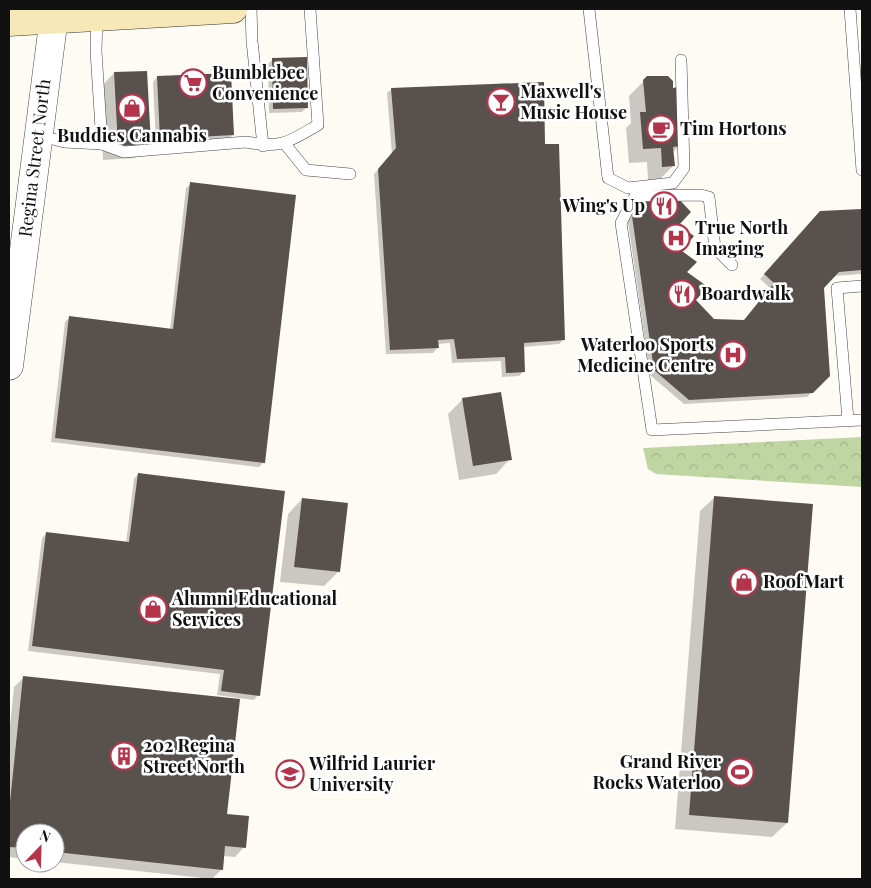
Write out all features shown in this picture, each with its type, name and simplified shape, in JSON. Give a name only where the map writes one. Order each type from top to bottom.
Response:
[{"type":"main road","points":[[9,22],[53,14],[97,16],[234,9]]},
{"type":"street","name":"Regina Street North","points":[[9,366],[53,14]]},
{"type":"lane","points":[[251,9],[252,41],[263,146]]},
{"type":"lane","points":[[38,135],[64,142],[102,144],[124,152],[246,142],[263,146],[285,144],[318,125],[310,9]]},
{"type":"lane","points":[[589,9],[608,178],[628,188],[673,183],[684,168],[681,60]]},
{"type":"lane","points":[[850,9],[862,170]]},
{"type":"lane","points":[[97,16],[96,51],[102,144]]},
{"type":"lane","points":[[285,144],[306,170],[350,174]]},
{"type":"lane","points":[[732,265],[715,248],[709,197],[701,195],[635,196],[621,223],[652,430],[862,420]]},
{"type":"lane","points":[[848,420],[837,288],[862,286]]},
{"type":"green space","points":[[862,437],[862,487],[656,474],[648,469],[643,448]]},
{"type":"building","points":[[307,57],[308,108],[273,109],[272,58]]},
{"type":"building","name":"Buddies Cannabis","points":[[147,71],[151,144],[118,146],[114,72]]},
{"type":"building","points":[[231,73],[234,135],[160,139],[157,76]]},
{"type":"building","name":"Tim Hortons","points":[[647,76],[668,76],[673,81],[673,88],[678,87],[681,146],[673,147],[675,166],[662,167],[661,148],[643,149],[640,112],[646,112],[643,80]]},
{"type":"building","points":[[544,82],[545,144],[559,144],[565,340],[524,343],[525,372],[506,373],[505,357],[457,359],[454,339],[438,340],[439,348],[390,350],[378,169],[396,148],[391,88]]},
{"type":"building","points":[[190,182],[296,195],[265,463],[55,438],[69,316],[173,329]]},
{"type":"building","points":[[676,196],[691,212],[679,225],[694,236],[682,251],[697,262],[687,272],[708,287],[696,300],[714,319],[744,320],[774,283],[764,274],[820,211],[862,209],[862,270],[839,272],[824,288],[830,376],[813,393],[689,400],[654,370],[631,209],[639,198]]},
{"type":"building","points":[[501,392],[512,460],[473,466],[462,398]]},
{"type":"building","name":"Alumni Educational Services","points":[[138,473],[285,491],[260,696],[221,691],[224,670],[32,646],[46,532],[129,542]]},
{"type":"building","points":[[714,496],[813,504],[788,823],[689,815]]},
{"type":"building","points":[[302,498],[348,503],[340,572],[294,567]]},
{"type":"building","name":"202 Regina Street North","points":[[23,676],[240,699],[227,814],[249,816],[246,848],[225,846],[223,870],[65,853],[65,823],[15,823],[15,847],[9,847],[9,812]]},
{"type":"place","name":"Bumblebee Convenience","points":[[193,83]]},
{"type":"place","name":"Maxwell's Music House","points":[[501,102]]},
{"type":"place","name":"Buddies Cannabis","points":[[132,108]]},
{"type":"place","name":"Tim Hortons","points":[[661,129]]},
{"type":"place","name":"Wing's Up","points":[[664,206]]},
{"type":"place","name":"True North Imaging","points":[[676,238]]},
{"type":"place","name":"Boardwalk","points":[[682,294]]},
{"type":"place","name":"Waterloo Sports Medicine Centre","points":[[733,355]]},
{"type":"place","name":"RoofMart","points":[[744,582]]},
{"type":"place","name":"Alumni Educational Services","points":[[153,609]]},
{"type":"place","name":"202 Regina Street North","points":[[124,756]]},
{"type":"place","name":"Grand River Rocks Waterloo","points":[[740,772]]},
{"type":"place","name":"Wilfrid Laurier University","points":[[290,774]]}]
